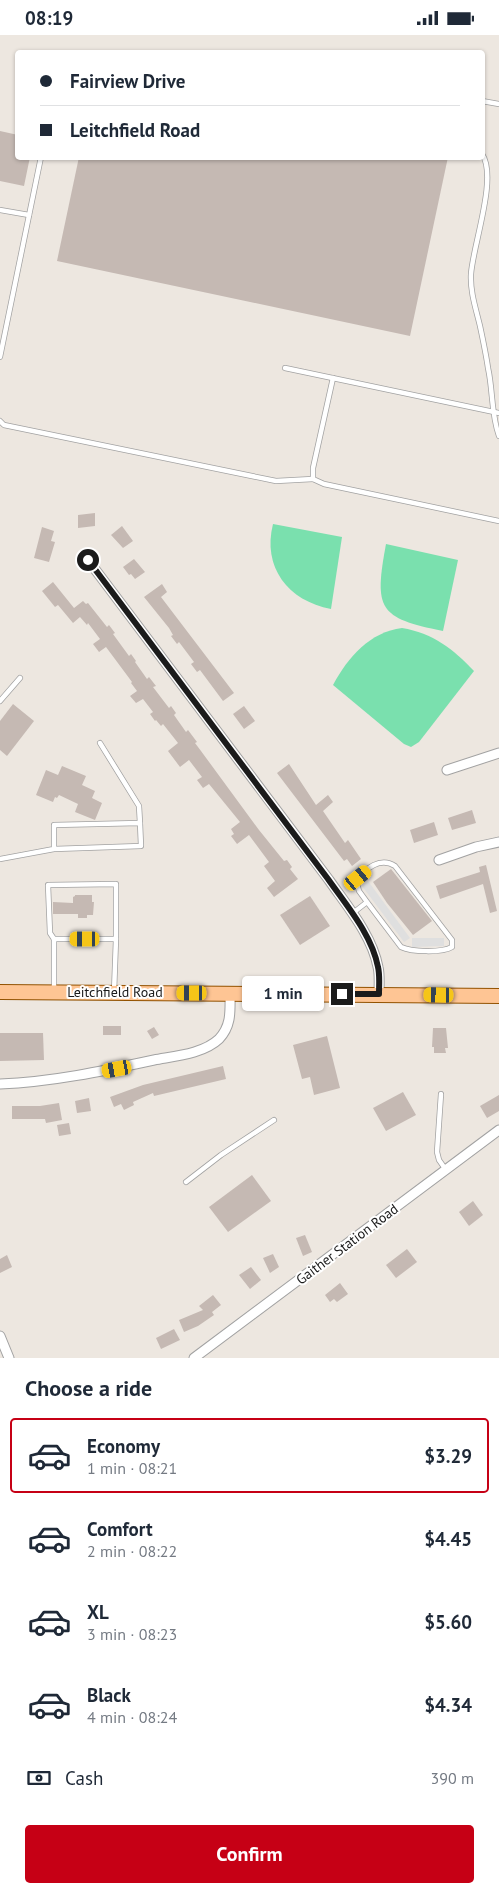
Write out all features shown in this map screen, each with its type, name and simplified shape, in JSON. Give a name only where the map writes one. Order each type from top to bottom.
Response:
[{"type":"main road","name":"Leitchfield Road","points":[[0,992],[499,996]]},
{"type":"street","points":[[88,560],[352,913],[376,957],[379,968],[379,994]]},
{"type":"street","points":[[447,770],[499,753]]},
{"type":"street","points":[[439,860],[476,847],[499,842]]},
{"type":"street","points":[[0,1084],[64,1078],[117,1069],[205,1048],[220,1037],[230,1021],[230,993]]},
{"type":"street","name":"Gaither Station Road","points":[[194,1358],[499,1130]]},
{"type":"street","points":[[0,1336],[9,1358]]},
{"type":"lane","points":[[485,102],[499,104]]},
{"type":"lane","points":[[485,157],[488,179],[480,233],[471,273],[472,302],[480,326],[489,370],[499,436]]},
{"type":"lane","points":[[0,357],[40,160]]},
{"type":"lane","points":[[0,210],[29,215]]},
{"type":"lane","points":[[285,368],[496,412]]},
{"type":"lane","points":[[313,479],[313,468],[333,378]]},
{"type":"lane","points":[[0,421],[4,425],[276,481],[313,479],[324,484],[499,521]]},
{"type":"lane","points":[[0,701],[20,678]]},
{"type":"lane","points":[[0,859],[54,849],[141,846],[139,806],[100,743]]},
{"type":"lane","points":[[54,849],[54,825],[140,823]]},
{"type":"lane","points":[[383,861],[391,863],[452,940],[452,947],[448,950],[440,951],[406,950],[401,947],[367,902],[359,891],[356,881],[372,867],[383,861]]},
{"type":"lane","points":[[54,993],[54,939],[50,933],[48,885],[116,884],[114,992]]},
{"type":"lane","points":[[352,913],[367,902]]},
{"type":"lane","points":[[54,939],[116,939]]},
{"type":"lane","points":[[441,1094],[437,1152],[439,1160],[446,1170]]},
{"type":"lane","points":[[186,1182],[221,1155],[274,1120]]},
{"type":"green space","points":[[273,524],[342,537],[331,609],[316,605],[302,598],[282,580],[275,568],[271,554]]},
{"type":"green space","points":[[386,544],[458,560],[443,631],[405,621],[393,615],[386,607],[382,597],[381,583]]},
{"type":"green space","points":[[402,628],[413,630],[442,643],[474,671],[419,742],[411,747],[404,744],[333,685],[353,656],[370,640],[390,630]]},
{"type":"shaded area","points":[[368,881],[410,938],[404,942],[362,886]]},
{"type":"shaded area","points":[[412,938],[444,938],[444,946],[412,947]]},
{"type":"building","points":[[0,131],[15,134],[15,160],[29,160],[24,186],[0,181]]},
{"type":"building","points":[[78,160],[447,160],[410,336],[57,261]]},
{"type":"building","points":[[95,513],[95,526],[78,528],[78,515]]},
{"type":"building","points":[[122,526],[133,541],[123,548],[111,535]]},
{"type":"building","points":[[42,527],[54,531],[51,541],[55,542],[49,562],[34,558]]},
{"type":"building","points":[[134,559],[145,572],[135,579],[123,567]]},
{"type":"building","points":[[53,582],[74,608],[83,601],[86,604],[88,603],[107,627],[109,625],[115,633],[113,634],[129,656],[131,654],[147,679],[149,677],[156,686],[153,687],[169,708],[171,706],[176,713],[174,715],[186,732],[188,730],[197,742],[195,743],[259,830],[284,861],[287,860],[292,867],[290,869],[298,879],[274,897],[267,888],[275,881],[264,866],[269,862],[249,835],[237,844],[231,836],[234,834],[231,829],[240,822],[209,784],[203,788],[197,780],[202,777],[189,760],[180,767],[168,751],[178,743],[163,724],[161,726],[155,721],[150,714],[153,712],[143,699],[136,703],[130,696],[137,691],[132,682],[106,647],[99,652],[93,644],[100,639],[88,623],[87,625],[80,617],[73,623],[58,605],[55,607],[42,591]]},
{"type":"building","points":[[162,584],[167,592],[161,597],[234,693],[223,701],[200,670],[197,672],[191,664],[194,662],[179,642],[177,644],[171,636],[173,635],[169,628],[144,597]]},
{"type":"building","points":[[13,704],[34,721],[7,756],[0,750],[0,721]]},
{"type":"building","points":[[244,706],[255,721],[244,729],[233,714]]},
{"type":"building","points":[[289,764],[316,805],[328,795],[333,802],[323,811],[345,843],[348,840],[361,859],[352,866],[347,859],[344,861],[277,773]]},
{"type":"building","points":[[62,766],[86,776],[82,785],[95,791],[92,798],[102,803],[95,820],[75,812],[78,804],[59,795],[57,798],[55,797],[53,802],[36,795],[46,770],[58,775]]},
{"type":"building","points":[[472,810],[476,823],[452,830],[448,818]]},
{"type":"building","points":[[434,822],[438,835],[414,843],[410,830]]},
{"type":"building","points":[[486,865],[497,911],[490,913],[483,884],[440,899],[436,886],[480,872],[479,867]]},
{"type":"building","points":[[391,869],[432,921],[413,935],[373,882]]},
{"type":"building","points":[[75,895],[92,895],[92,902],[94,902],[93,915],[87,915],[87,918],[78,918],[78,914],[53,914],[53,902],[73,903]]},
{"type":"building","points":[[310,896],[330,926],[300,945],[280,915]]},
{"type":"building","points":[[103,1026],[121,1026],[121,1035],[103,1035]]},
{"type":"building","points":[[154,1027],[159,1035],[152,1039],[147,1031]]},
{"type":"building","points":[[433,1028],[446,1028],[448,1048],[445,1048],[446,1053],[434,1053],[434,1047],[432,1047]]},
{"type":"building","points":[[0,1033],[43,1033],[44,1060],[0,1061]]},
{"type":"building","points":[[327,1036],[340,1088],[314,1095],[310,1077],[302,1079],[293,1045]]},
{"type":"building","points":[[223,1066],[226,1079],[154,1096],[153,1093],[133,1102],[134,1105],[124,1110],[121,1104],[114,1107],[110,1097],[143,1085]]},
{"type":"building","points":[[403,1092],[416,1115],[386,1131],[373,1108]]},
{"type":"building","points":[[499,1095],[499,1111],[487,1118],[480,1106]]},
{"type":"building","points":[[89,1098],[91,1111],[77,1113],[75,1101]]},
{"type":"building","points":[[59,1103],[62,1120],[46,1123],[45,1119],[12,1119],[12,1106],[40,1106]]},
{"type":"building","points":[[69,1123],[71,1134],[59,1136],[57,1125]]},
{"type":"building","points":[[252,1175],[271,1201],[228,1232],[209,1207]]},
{"type":"building","points":[[473,1201],[483,1215],[469,1226],[459,1212]]},
{"type":"building","points":[[305,1235],[312,1252],[303,1256],[296,1238]]},
{"type":"building","points":[[407,1249],[417,1262],[396,1278],[386,1265]]},
{"type":"building","points":[[273,1254],[279,1267],[270,1273],[263,1258]]},
{"type":"building","points":[[7,1255],[12,1267],[0,1273],[0,1259]]},
{"type":"building","points":[[251,1267],[261,1280],[250,1289],[239,1275]]},
{"type":"building","points":[[340,1283],[348,1294],[337,1302],[334,1299],[330,1302],[325,1295]]},
{"type":"building","points":[[213,1295],[221,1305],[212,1312],[214,1315],[198,1326],[184,1332],[179,1320],[203,1310],[199,1306]]},
{"type":"building","points":[[174,1329],[180,1340],[161,1349],[156,1338]]},
{"type":"route","points":[[88,560],[328,879],[357,921],[376,957],[379,968],[379,994],[342,994]]}]
